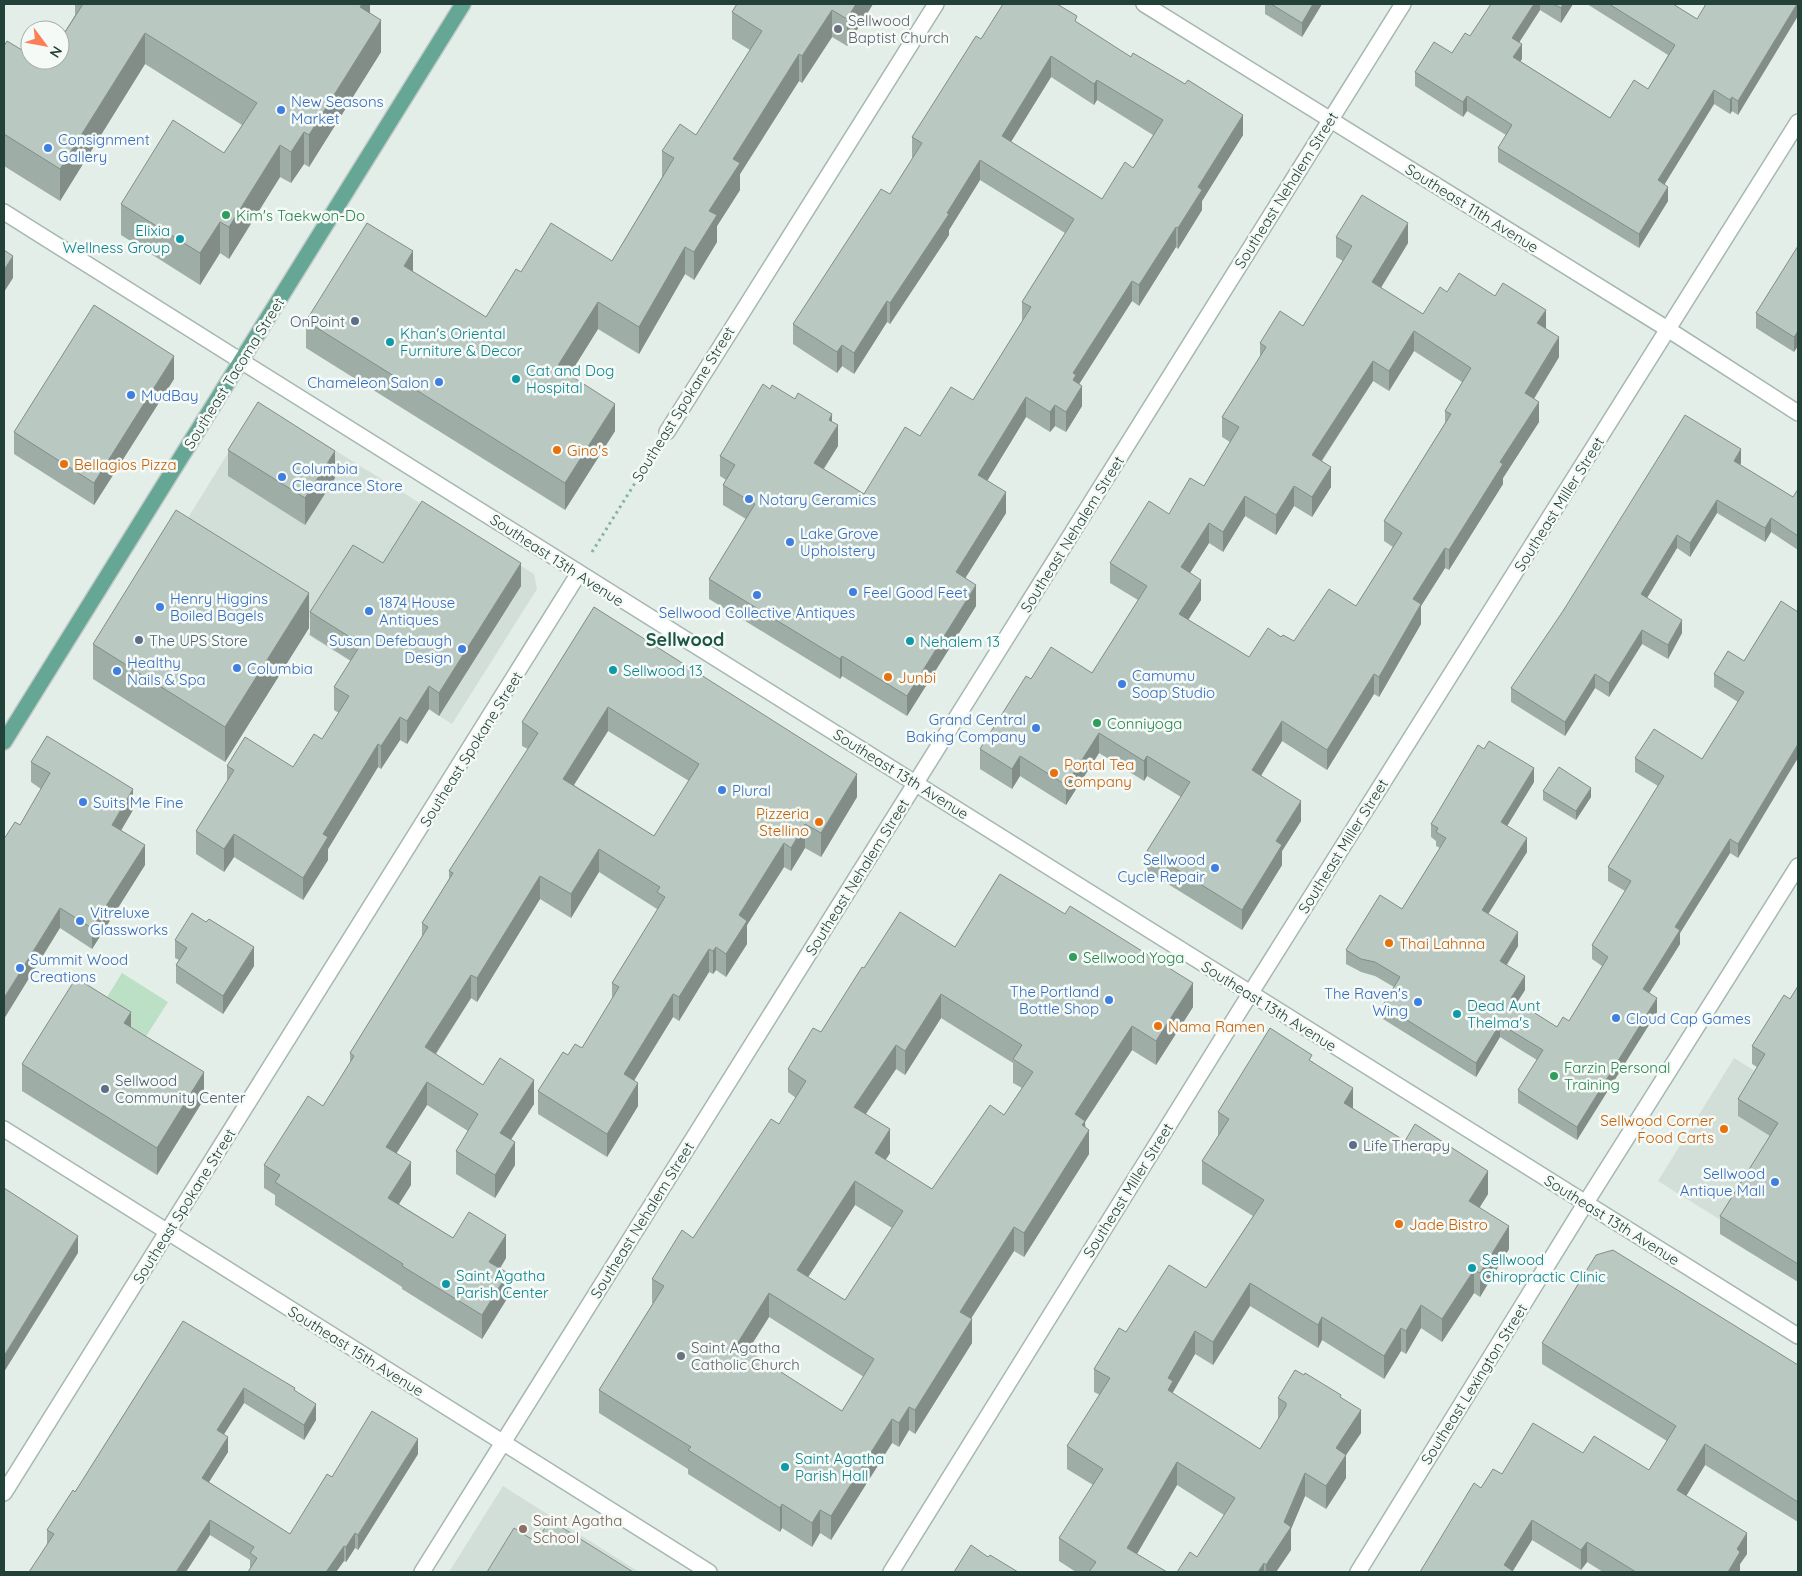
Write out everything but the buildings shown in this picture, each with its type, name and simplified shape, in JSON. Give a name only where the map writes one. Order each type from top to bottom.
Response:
[{"type":"main road","name":"Southeast Tacoma Street","points":[[4,742],[464,4]]},
{"type":"street","name":"Southeast Spokane Street","points":[[667,432],[936,4]]},
{"type":"street","name":"Southeast 11th Avenue","points":[[1144,4],[1669,330],[1798,413]]},
{"type":"street","name":"Southeast Nehalem Street","points":[[422,1572],[1403,4]]},
{"type":"street","name":"Southeast Miller Street","points":[[891,1572],[1250,994],[1798,122]]},
{"type":"street","name":"Southeast 13th Avenue","points":[[4,212],[1798,1336]]},
{"type":"street","name":"Southeast Spokane Street","points":[[4,1493],[579,573]]},
{"type":"street","name":"Southeast Lexington Street","points":[[1358,1572],[1585,1204],[1798,866]]},
{"type":"street","name":"Southeast 15th Avenue","points":[[4,1129],[709,1572]]},
{"type":"path","name":"Southeast Spokane Street","points":[[579,573],[667,432]]},
{"type":"shaded area","points":[[259,403],[534,574],[537,589],[452,724],[308,635],[316,622],[178,534]]},
{"type":"shaded area","name":"Sellwood Corner Food Carts","points":[[1734,1058],[1763,1076],[1778,1141],[1727,1224],[1658,1181]]},
{"type":"shaded area","name":"Saint Agatha School","points":[[503,1486],[639,1572],[449,1572]]},
{"type":"green space","points":[[122,973],[168,1002],[145,1038],[99,1010]]},
{"type":"place","name":"Sellwood Baptist Church","points":[[838,29]]},
{"type":"place","name":"New Seasons Market","points":[[281,110]]},
{"type":"place","name":"Consignment Gallery","points":[[48,148]]},
{"type":"place","name":"Kim's Taekwon-Do","points":[[226,215]]},
{"type":"place","name":"Elixia Wellness Group","points":[[180,239]]},
{"type":"place","name":"OnPoint","points":[[355,321]]},
{"type":"place","name":"Khan's Oriental Furniture & Decor","points":[[390,342]]},
{"type":"place","name":"Cat and Dog Hospital","points":[[516,379]]},
{"type":"place","name":"Chameleon Salon","points":[[439,382]]},
{"type":"place","name":"MudBay","points":[[131,395]]},
{"type":"place","name":"Gino's","points":[[557,450]]},
{"type":"place","name":"Bellagios Pizza","points":[[64,464]]},
{"type":"place","name":"Columbia Clearance Store","points":[[282,477]]},
{"type":"place","name":"Notary Ceramics","points":[[749,499]]},
{"type":"place","name":"Lake Grove Upholstery","points":[[790,542]]},
{"type":"place","name":"Feel Good Feet","points":[[853,592]]},
{"type":"place","name":"Sellwood Collective Antiques","points":[[757,595]]},
{"type":"place","name":"Henry Higgins Boiled Bagels","points":[[160,607]]},
{"type":"place","name":"1874 House Antiques","points":[[369,611]]},
{"type":"place","name":"The UPS Store","points":[[139,640]]},
{"type":"place","name":"Nehalem 13","points":[[910,641]]},
{"type":"place","name":"Susan Defebaugh Design","points":[[462,649]]},
{"type":"place","name":"Columbia","points":[[237,668]]},
{"type":"place","name":"Sellwood 13","points":[[613,670]]},
{"type":"place","name":"Healthy Nails & Spa","points":[[117,671]]},
{"type":"place","name":"Junbi","points":[[888,677]]},
{"type":"place","name":"Camumu Soap Studio","points":[[1122,684]]},
{"type":"place","name":"Conniyoga","points":[[1097,723]]},
{"type":"place","name":"Grand Central Baking Company","points":[[1036,728]]},
{"type":"place","name":"Portal Tea Company","points":[[1054,773]]},
{"type":"place","name":"Plural","points":[[722,790]]},
{"type":"place","name":"Suits Me Fine","points":[[83,802]]},
{"type":"place","name":"Pizzeria Stellino","points":[[819,822]]},
{"type":"place","name":"Sellwood Cycle Repair","points":[[1215,868]]},
{"type":"place","name":"Vitreluxe Glassworks","points":[[80,921]]},
{"type":"place","name":"Thai Lahnna","points":[[1389,943]]},
{"type":"place","name":"Sellwood Yoga","points":[[1073,957]]},
{"type":"place","name":"Summit Wood Creations","points":[[20,968]]},
{"type":"place","name":"The Portland Bottle Shop","points":[[1109,1000]]},
{"type":"place","name":"The Raven's Wing","points":[[1418,1002]]},
{"type":"place","name":"Dead Aunt Thelma's","points":[[1457,1014]]},
{"type":"place","name":"Cloud Cap Games","points":[[1616,1018]]},
{"type":"place","name":"Nama Ramen","points":[[1158,1026]]},
{"type":"place","name":"Farzin Personal Training","points":[[1554,1076]]},
{"type":"place","name":"Sellwood Community Center","points":[[105,1089]]},
{"type":"place","name":"Sellwood Corner Food Carts","points":[[1724,1129]]},
{"type":"place","name":"Life Therapy","points":[[1353,1145]]},
{"type":"place","name":"Sellwood Antique Mall","points":[[1775,1182]]},
{"type":"place","name":"Jade Bistro","points":[[1399,1224]]},
{"type":"place","name":"Sellwood Chiropractic Clinic","points":[[1472,1268]]},
{"type":"place","name":"Saint Agatha Parish Center","points":[[446,1284]]},
{"type":"place","name":"Saint Agatha Catholic Church","points":[[681,1356]]},
{"type":"place","name":"Saint Agatha Parish Hall","points":[[785,1467]]},
{"type":"place","name":"Saint Agatha School","points":[[523,1529]]},
{"type":"district","name":"Sellwood","points":[[685,639]]}]
